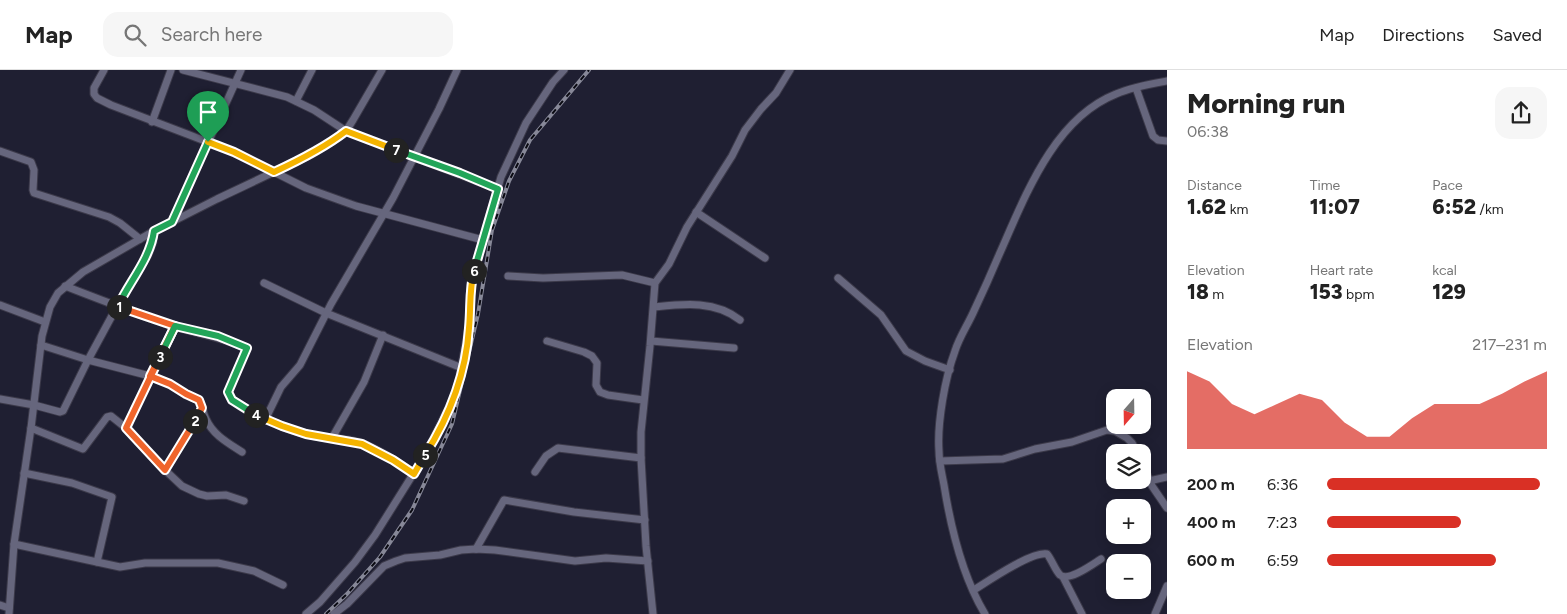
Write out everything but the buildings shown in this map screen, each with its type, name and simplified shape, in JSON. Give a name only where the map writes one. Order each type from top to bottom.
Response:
[{"type":"street","points":[[104,70],[94,88],[94,94],[97,98],[152,122],[234,152],[306,188],[356,206],[483,240]]},
{"type":"street","points":[[152,122],[171,70]]},
{"type":"street","points":[[183,70],[273,93],[296,101],[346,131],[498,189]]},
{"type":"street","points":[[172,222],[241,70]]},
{"type":"street","points":[[296,101],[312,70]]},
{"type":"street","points":[[0,605],[9,611],[14,544],[44,322],[58,293],[82,272],[154,231],[312,154],[330,143],[346,131],[365,102],[382,70]]},
{"type":"street","points":[[265,420],[282,386],[300,365],[326,313],[384,213],[457,70]]},
{"type":"street","points":[[306,614],[320,602],[355,562],[380,527],[427,452],[457,391],[469,327],[471,281],[498,189],[512,151],[526,123],[553,82],[564,70]]},
{"type":"street","points":[[653,614],[641,458],[643,400],[651,341],[655,282],[669,264],[678,243],[746,130],[761,109],[776,93],[790,70]]},
{"type":"street","points":[[985,614],[957,544],[940,461],[939,437],[950,370],[956,349],[1030,187],[1055,144],[1067,128],[1092,108],[1116,94],[1167,80]]},
{"type":"street","points":[[1136,88],[1153,136],[1158,140],[1167,141]]},
{"type":"street","points":[[0,151],[31,162],[34,170],[34,192],[109,217],[140,239]]},
{"type":"street","points":[[696,212],[765,258]]},
{"type":"street","points":[[0,399],[60,412],[63,411],[88,360],[150,250],[154,231]]},
{"type":"street","points":[[508,276],[543,278],[622,275],[655,282]]},
{"type":"street","points":[[838,278],[881,315],[906,351],[925,361],[950,370]]},
{"type":"street","points":[[264,283],[326,313],[462,368]]},
{"type":"street","points":[[65,286],[175,326],[218,336],[247,348],[228,392],[229,396],[240,406],[265,420],[300,432],[362,444],[393,460],[414,474]]},
{"type":"street","points":[[654,307],[696,304],[721,309],[731,313],[740,320]]},
{"type":"street","points":[[0,305],[44,322]]},
{"type":"street","points":[[126,428],[175,326]]},
{"type":"street","points":[[332,438],[364,382],[383,335]]},
{"type":"street","points":[[547,341],[592,356],[597,363],[596,385],[600,392],[643,400]]},
{"type":"street","points":[[651,341],[734,348]]},
{"type":"street","points":[[41,345],[88,360],[150,376],[197,398],[206,420],[216,433],[242,452]]},
{"type":"street","points":[[165,470],[202,408]]},
{"type":"street","points":[[31,428],[83,449],[107,416],[115,418],[182,486],[207,496],[226,495],[244,501]]},
{"type":"street","points":[[940,461],[1003,459],[1035,449],[1072,442],[1107,430],[1115,431],[1133,444]]},
{"type":"street","points":[[535,472],[546,456],[558,448],[641,458]]},
{"type":"street","points":[[24,473],[72,483],[112,497],[97,562]]},
{"type":"street","points":[[1151,481],[1167,477]]},
{"type":"street","points":[[1151,484],[1167,508]]},
{"type":"street","points":[[476,549],[504,500],[574,512],[645,520]]},
{"type":"street","points":[[14,544],[120,567],[145,564],[218,563],[254,571],[282,585]]},
{"type":"street","points":[[334,614],[347,604],[384,566],[396,560],[476,549],[575,561],[606,558],[648,562]]},
{"type":"street","points":[[974,590],[1007,570],[1040,554],[1047,554],[1059,574],[1063,577],[1082,614]]},
{"type":"street","points":[[1063,577],[1077,574],[1101,560]]},
{"type":"street","points":[[1155,614],[1167,586]]},
{"type":"railway","points":[[326,614],[380,557],[412,510],[452,424],[478,314],[492,230],[509,181],[530,140],[589,70]]},
{"type":"route","points":[[208,142],[172,222],[154,231],[150,250],[118,306],[175,326],[150,376],[174,385],[186,394],[197,398],[202,408],[180,448],[165,470],[126,428],[150,376],[166,346],[175,326],[218,336],[247,348],[228,392],[232,400],[248,410],[265,420],[294,431],[362,444],[393,460],[414,474],[457,391],[468,340],[471,281],[498,189],[346,131],[312,154],[274,172],[234,152],[208,142]]}]
